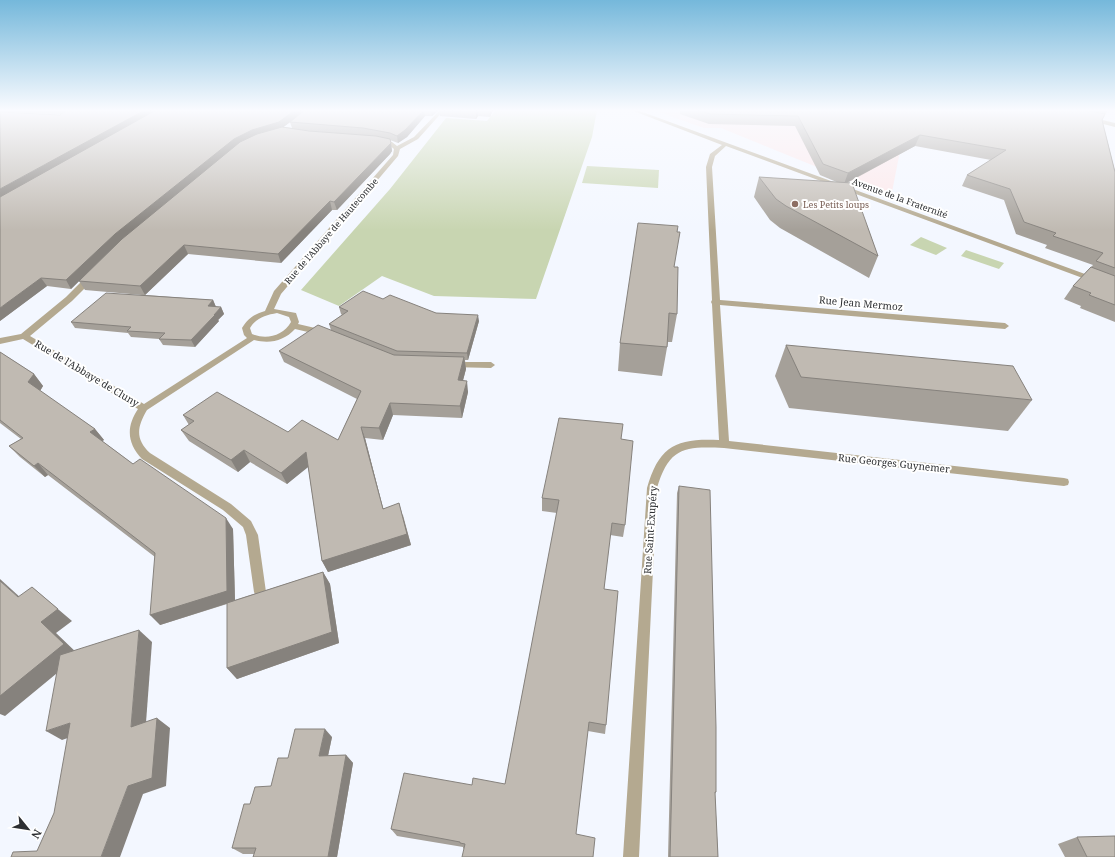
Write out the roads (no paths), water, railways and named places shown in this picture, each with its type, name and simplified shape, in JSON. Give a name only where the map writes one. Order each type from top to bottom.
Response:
[{"type":"street","name":"Rue de l'Abbaye de Hautecombe","points":[[269,312],[277,293],[396,155],[397,150]]},
{"type":"street","points":[[718,150],[712,155],[709,167],[715,302],[724,444]]},
{"type":"street","name":"Avenue de la Fraternité","points":[[742,150],[1115,288]]},
{"type":"street","points":[[24,336],[69,299],[98,270]]},
{"type":"street","name":"Rue Jean Mermoz","points":[[715,302],[1005,326]]},
{"type":"street","points":[[283,311],[293,315],[295,318],[294,326],[287,333],[275,338],[263,340],[252,338],[246,332],[248,324],[256,317],[269,312],[283,311]]},
{"type":"street","points":[[294,326],[316,330],[336,337]]},
{"type":"street","name":"Rue de l'Abbaye de Cluny","points":[[0,341],[24,336],[144,408],[135,423],[134,440],[137,448],[146,456],[226,507],[247,524],[252,535],[260,592]]},
{"type":"street","points":[[144,408],[252,338]]},
{"type":"street","points":[[445,364],[491,365]]},
{"type":"street","name":"Rue Saint-Exupéry","points":[[631,857],[652,488],[660,463],[668,454],[676,449],[690,444],[724,444]]},
{"type":"street","name":"Rue Georges Guynemer","points":[[724,444],[1064,482]]},
{"type":"place","name":"Les Petits loups","points":[[795,204]]}]
